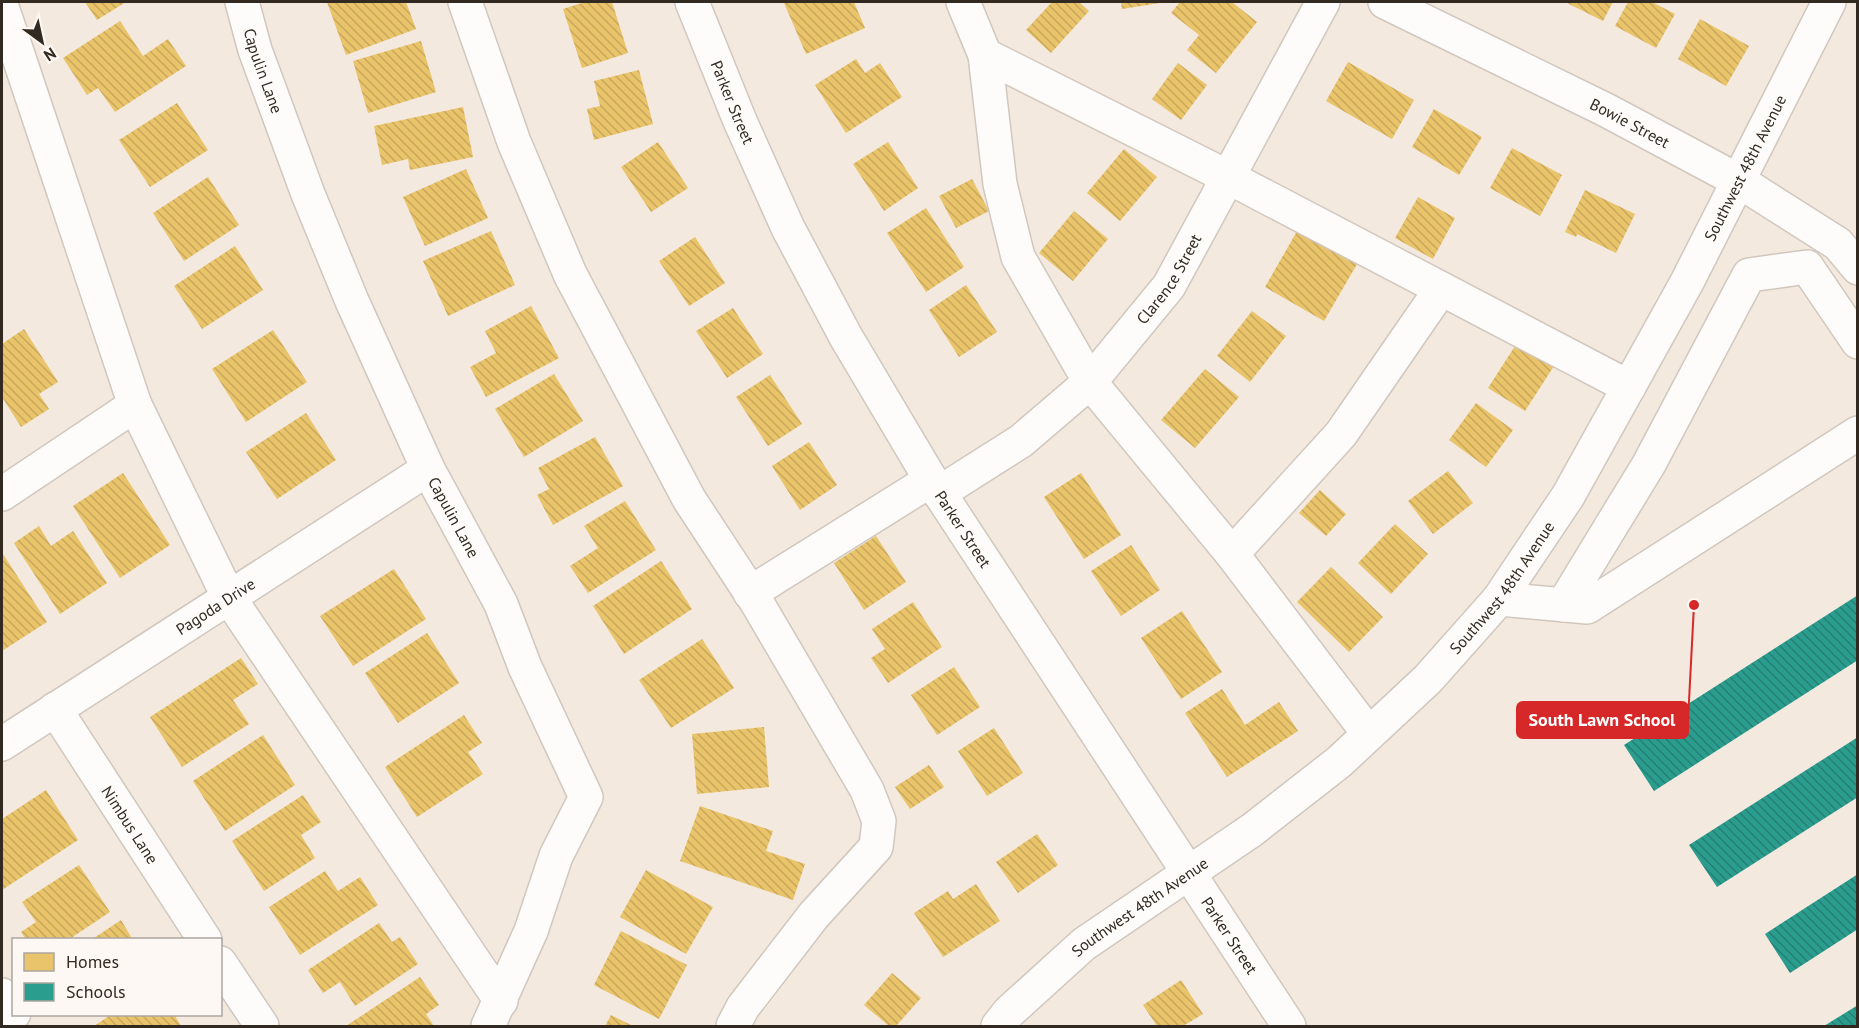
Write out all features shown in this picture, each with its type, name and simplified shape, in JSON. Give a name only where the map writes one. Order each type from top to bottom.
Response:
[{"type":"street","name":"Capulin Lane","points":[[242,2],[255,50],[308,194],[352,301],[428,469],[501,604],[525,667],[586,797],[555,856],[531,931],[494,1014]]},
{"type":"street","points":[[465,2],[514,142],[570,274],[689,499],[750,594],[867,790],[879,821],[876,847],[814,915],[743,1007],[733,1026]]},
{"type":"street","name":"Parker Street","points":[[692,2],[740,120],[788,228],[846,338],[935,487],[1289,1026]]},
{"type":"street","points":[[963,2],[985,55],[1000,184],[1018,257],[1090,382],[1232,554],[1370,734]]},
{"type":"street","name":"Clarence Street","points":[[750,594],[935,487],[1021,441],[1090,382],[1169,286],[1323,2]]},
{"type":"street","name":"Bowie Street","points":[[1386,2],[1606,111],[1739,182],[1838,244],[1857,268]]},
{"type":"street","name":"Southwest 48th Avenue","points":[[998,1026],[1009,1012],[1084,944],[1252,830],[1339,762],[1428,679],[1499,599],[1568,496],[1629,387],[1739,182],[1829,2]]},
{"type":"street","points":[[2,7],[135,405],[228,596],[494,1014]]},
{"type":"street","points":[[985,55],[1228,177],[1629,387]]},
{"type":"street","points":[[1563,605],[1649,464],[1749,275],[1807,267],[1857,342]]},
{"type":"street","points":[[1232,554],[1341,434],[1441,289]]},
{"type":"street","points":[[2,494],[135,405]]},
{"type":"street","points":[[1499,599],[1587,607],[1857,433]]},
{"type":"street","name":"Pagoda Drive","points":[[2,744],[428,469]]},
{"type":"street","name":"Nimbus Lane","points":[[55,709],[204,938]]},
{"type":"street","points":[[222,966],[262,1026]]},
{"type":"street","points":[[2,995],[12,1011]]},
{"type":"building: Homes","points":[[85,2],[126,2],[97,20]]},
{"type":"building: Homes","points":[[327,2],[406,2],[416,29],[346,55]]},
{"type":"building: Homes","points":[[585,2],[612,2],[628,53],[582,68],[563,9]]},
{"type":"building: Homes","points":[[854,2],[865,28],[806,54],[784,3]]},
{"type":"building: Homes","points":[[1052,2],[1079,2],[1089,11],[1051,53],[1026,30]]},
{"type":"building: Homes","points":[[1121,2],[1160,2],[1160,3],[1122,9]]},
{"type":"building: Homes","points":[[1180,2],[1232,2],[1257,22],[1216,73],[1187,50],[1199,35],[1171,13]]},
{"type":"building: Homes","points":[[1565,2],[1613,2],[1603,21]]},
{"type":"building: Homes","points":[[1628,2],[1652,2],[1675,14],[1656,48],[1615,26]]},
{"type":"building: Homes","points":[[1700,19],[1749,46],[1726,86],[1678,59]]},
{"type":"building: Homes","points":[[120,21],[143,56],[168,39],[186,66],[115,112],[98,88],[87,95],[63,58]]},
{"type":"building: Homes","points":[[421,41],[436,92],[368,113],[353,61]]},
{"type":"building: Homes","points":[[856,59],[865,73],[880,63],[902,97],[846,133],[815,85]]},
{"type":"building: Homes","points":[[1348,62],[1414,100],[1392,139],[1326,101]]},
{"type":"building: Homes","points":[[1178,63],[1207,85],[1181,120],[1152,99]]},
{"type":"building: Homes","points":[[639,70],[653,124],[594,140],[587,109],[600,106],[594,81]]},
{"type":"building: Homes","points":[[177,103],[208,150],[150,187],[119,140]]},
{"type":"building: Homes","points":[[463,107],[473,157],[410,170],[408,159],[382,165],[374,126]]},
{"type":"building: Homes","points":[[1434,109],[1482,137],[1459,175],[1412,147]]},
{"type":"building: Homes","points":[[658,142],[688,188],[651,212],[621,167]]},
{"type":"building: Homes","points":[[888,142],[918,188],[884,211],[853,164]]},
{"type":"building: Homes","points":[[1512,148],[1562,175],[1540,216],[1490,188]]},
{"type":"building: Homes","points":[[1124,149],[1157,177],[1120,221],[1087,193]]},
{"type":"building: Homes","points":[[466,169],[488,218],[425,246],[403,197]]},
{"type":"building: Homes","points":[[208,177],[239,225],[184,261],[153,213]]},
{"type":"building: Homes","points":[[972,179],[989,211],[956,228],[939,196]]},
{"type":"building: Homes","points":[[1585,190],[1635,214],[1616,253],[1577,234],[1576,237],[1565,232]]},
{"type":"building: Homes","points":[[1418,197],[1455,218],[1433,259],[1395,238]]},
{"type":"building: Homes","points":[[926,208],[964,267],[926,292],[887,233]]},
{"type":"building: Homes","points":[[1074,211],[1108,239],[1073,281],[1039,253]]},
{"type":"building: Homes","points":[[1300,226],[1360,259],[1324,321],[1265,287]]},
{"type":"building: Homes","points":[[491,231],[515,285],[448,316],[423,261]]},
{"type":"building: Homes","points":[[695,237],[725,283],[689,306],[659,261]]},
{"type":"building: Homes","points":[[235,246],[263,290],[202,329],[174,286]]},
{"type":"building: Homes","points":[[966,285],[997,332],[959,357],[929,310]]},
{"type":"building: Homes","points":[[531,306],[559,358],[486,397],[470,367],[496,353],[485,331]]},
{"type":"building: Homes","points":[[733,308],[763,354],[727,378],[696,331]]},
{"type":"building: Homes","points":[[1252,311],[1286,336],[1250,382],[1217,356]]},
{"type":"building: Homes","points":[[24,329],[58,382],[39,394],[49,409],[21,427],[2,397],[2,344]]},
{"type":"building: Homes","points":[[273,330],[307,382],[246,422],[212,369]]},
{"type":"building: Homes","points":[[1517,343],[1554,366],[1525,411],[1488,388]]},
{"type":"building: Homes","points":[[1205,369],[1239,397],[1195,448],[1161,420]]},
{"type":"building: Homes","points":[[554,374],[583,421],[524,457],[495,409]]},
{"type":"building: Homes","points":[[770,375],[802,424],[768,446],[736,397]]},
{"type":"building: Homes","points":[[1476,403],[1513,430],[1486,467],[1449,440]]},
{"type":"building: Homes","points":[[306,413],[336,460],[277,499],[246,452]]},
{"type":"building: Homes","points":[[595,437],[623,486],[553,525],[537,495],[549,489],[538,468]]},
{"type":"building: Homes","points":[[809,442],[837,485],[800,510],[772,466]]},
{"type":"building: Homes","points":[[1448,471],[1473,503],[1433,534],[1408,501]]},
{"type":"building: Homes","points":[[123,473],[170,545],[120,578],[73,506]]},
{"type":"building: Homes","points":[[1081,473],[1121,535],[1084,559],[1044,497]]},
{"type":"building: Homes","points":[[1320,490],[1346,514],[1326,536],[1299,513]]},
{"type":"building: Homes","points":[[625,501],[656,550],[588,593],[570,566],[598,548],[584,526]]},
{"type":"building: Homes","points":[[1395,524],[1428,554],[1391,594],[1358,563]]},
{"type":"building: Homes","points":[[39,526],[51,546],[73,531],[107,583],[60,614],[14,543]]},
{"type":"building: Homes","points":[[876,536],[906,582],[864,610],[834,563]]},
{"type":"building: Homes","points":[[1131,545],[1160,590],[1121,616],[1091,571]]},
{"type":"building: Homes","points":[[2,555],[47,622],[2,651]]},
{"type":"building: Homes","points":[[661,561],[692,609],[624,654],[593,606]]},
{"type":"building: Homes","points":[[1331,567],[1383,617],[1349,652],[1297,602]]},
{"type":"building: Homes","points":[[394,569],[426,619],[353,666],[320,616]]},
{"type":"building: Homes","points":[[913,602],[942,647],[888,683],[871,658],[885,649],[872,629]]},
{"type":"building: Homes","points":[[1182,611],[1222,672],[1181,699],[1141,638]]},
{"type":"building: Homes","points":[[427,633],[459,683],[398,723],[365,673]]},
{"type":"building: Homes","points":[[702,639],[734,688],[671,728],[639,680]]},
{"type":"building: Homes","points":[[241,658],[258,684],[233,700],[249,724],[182,767],[150,717]]},
{"type":"building: Homes","points":[[954,667],[980,707],[937,735],[911,695]]},
{"type":"building: Homes","points":[[1222,689],[1245,725],[1279,702],[1298,731],[1227,777],[1185,713]]},
{"type":"building: Homes","points":[[464,715],[482,743],[468,752],[483,774],[417,817],[385,767]]},
{"type":"building: Homes","points":[[764,727],[769,787],[697,794],[692,734]]},
{"type":"building: Homes","points":[[994,728],[1023,773],[987,796],[958,751]]},
{"type":"building: Homes","points":[[263,735],[295,785],[225,831],[193,781]]},
{"type":"building: Homes","points":[[929,765],[944,787],[910,809],[895,787]]},
{"type":"building: Homes","points":[[46,790],[78,840],[2,890],[2,819]]},
{"type":"building: Homes","points":[[303,795],[321,822],[301,835],[315,858],[264,891],[232,841]]},
{"type":"building: Homes","points":[[700,806],[773,831],[766,851],[805,864],[793,900],[680,861]]},
{"type":"building: Homes","points":[[1037,834],[1058,865],[1018,893],[996,862]]},
{"type":"building: Homes","points":[[79,865],[110,912],[71,938],[25,938],[21,932],[36,922],[22,902]]},
{"type":"building: Homes","points":[[646,870],[713,907],[686,954],[620,917]]},
{"type":"building: Homes","points":[[325,871],[338,891],[360,877],[378,905],[300,955],[269,907]]},
{"type":"building: Homes","points":[[976,884],[1000,921],[943,957],[914,913],[948,891],[953,899]]},
{"type":"building: Homes","points":[[121,920],[132,938],[94,938]]},
{"type":"building: Homes","points":[[379,923],[392,942],[400,937],[418,964],[355,1006],[340,982],[323,993],[308,970]]},
{"type":"building: Homes","points":[[621,931],[687,965],[659,1019],[594,985]]},
{"type":"building: Homes","points":[[892,973],[921,998],[896,1026],[889,1026],[864,1005]]},
{"type":"building: Homes","points":[[420,977],[439,1005],[426,1014],[434,1026],[346,1026]]},
{"type":"building: Homes","points":[[1181,980],[1203,1014],[1183,1026],[1157,1026],[1143,1005]]},
{"type":"building: Homes","points":[[611,1015],[633,1026],[605,1026]]},
{"type":"building: Homes","points":[[109,1016],[175,1016],[181,1026],[94,1026]]},
{"type":"building: Schools","points":[[1858,595],[1858,660],[1654,791],[1624,745]]},
{"type":"building: Schools","points":[[1858,737],[1858,797],[1717,887],[1689,845]]},
{"type":"building: Schools","points":[[1858,874],[1858,929],[1790,973],[1765,934]]},
{"type":"building: Schools","points":[[1858,1005],[1858,1026],[1824,1026]]},
{"type":"place","name":"South Lawn School","points":[[1694,605]]}]
